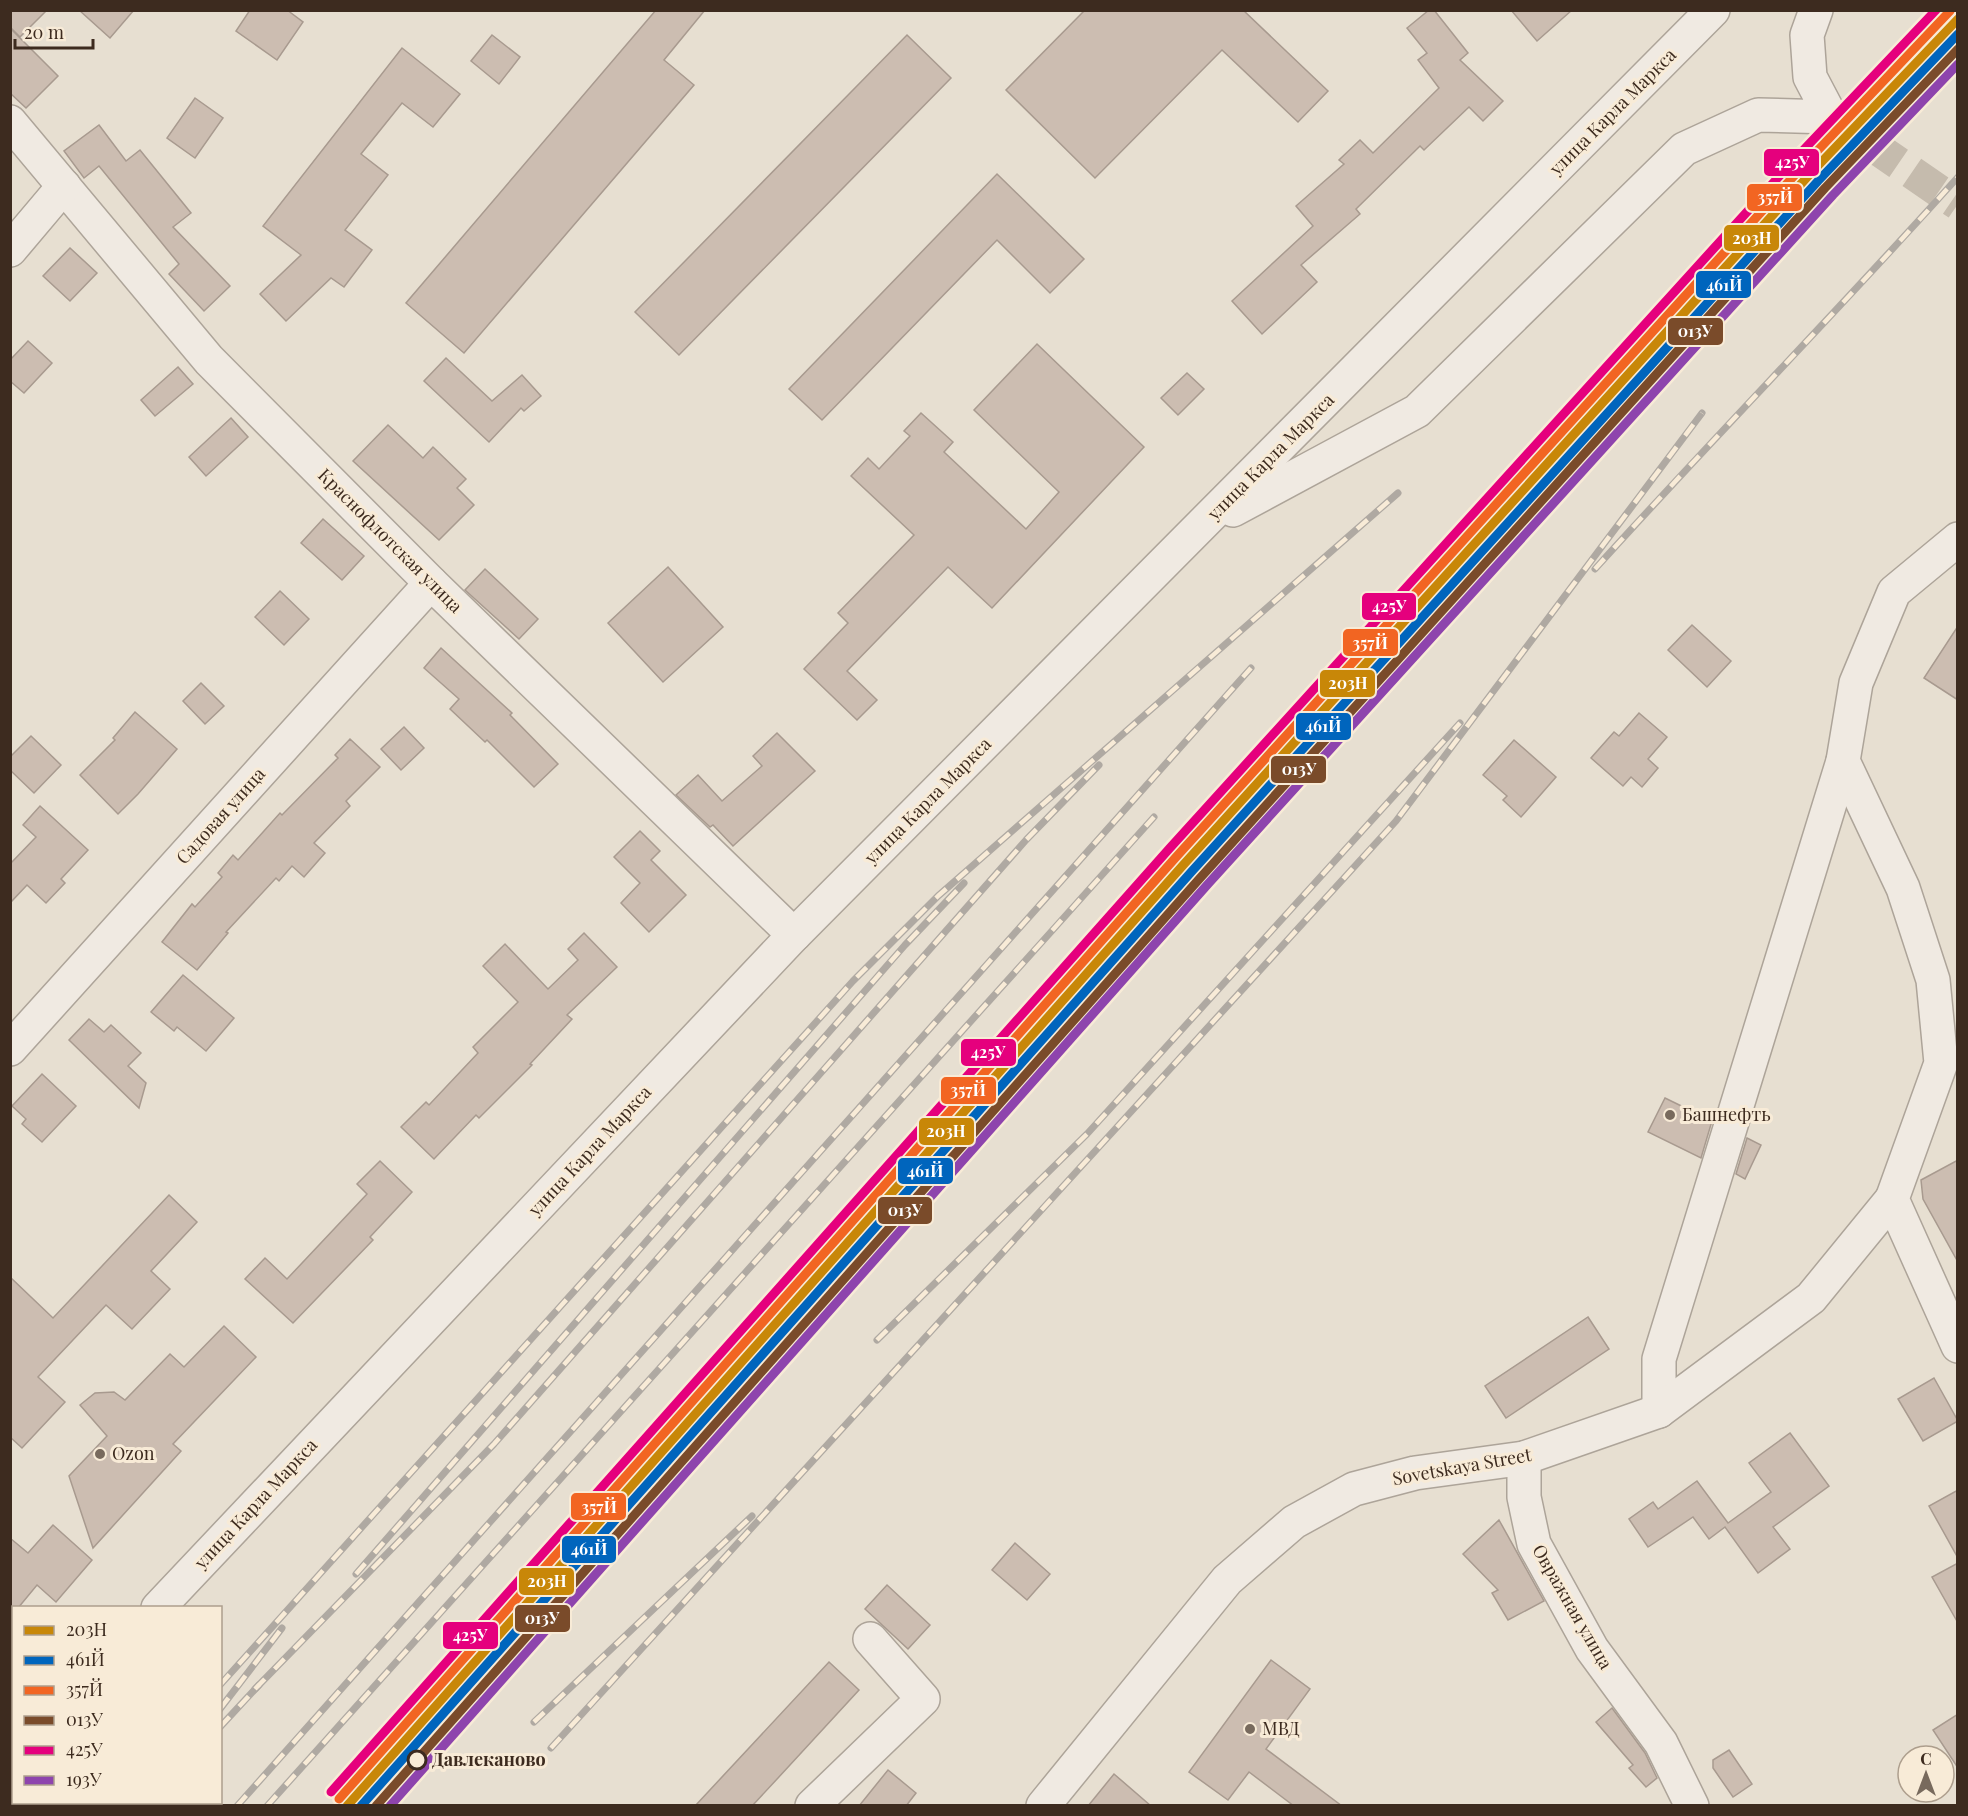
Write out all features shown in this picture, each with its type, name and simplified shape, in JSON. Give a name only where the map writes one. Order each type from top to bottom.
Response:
[{"type":"street","name":"улица Карла Маркса","points":[[160,1606],[794,935],[1713,10]]},
{"type":"street","points":[[1202,526],[1417,411],[1684,149],[1758,115],[1831,117],[1810,77],[1807,35],[1816,10]]},
{"type":"street","name":"Краснофлотская улица","points":[[10,123],[209,360],[431,583],[794,935]]},
{"type":"street","points":[[10,250],[64,186]]},
{"type":"street","points":[[1659,1411],[1659,1359],[1843,761],[1856,683],[1894,592],[1958,540]]},
{"type":"street","name":"Садовая улица","points":[[10,1049],[431,583]]},
{"type":"street","points":[[1843,761],[1903,888],[1934,980],[1949,1060]]},
{"type":"street","name":"Sovetskaya Street","points":[[1045,1805],[1227,1580],[1294,1522],[1354,1489],[1415,1473],[1524,1458],[1659,1411],[1811,1298],[1892,1199],[1949,1060]]},
{"type":"street","points":[[1892,1199],[1958,1346]]},
{"type":"street","name":"Овражная улица","points":[[1524,1458],[1524,1497],[1534,1544],[1592,1648],[1661,1743],[1692,1806]]},
{"type":"street","points":[[812,1806],[923,1699],[870,1640]]},
{"type":"building","points":[[10,10],[47,10],[20,37],[10,27]]},
{"type":"building","points":[[79,10],[134,10],[110,38]]},
{"type":"building","points":[[250,10],[287,10],[303,22],[277,60],[236,31]]},
{"type":"building","points":[[656,10],[705,10],[664,60],[694,85],[464,353],[406,303]]},
{"type":"building","points":[[1085,10],[1243,10],[1328,91],[1298,122],[1222,50],[1095,178],[1006,90]]},
{"type":"building","points":[[1429,10],[1434,10],[1468,53],[1460,60],[1503,101],[1483,121],[1469,107],[1424,150],[1420,146],[1356,209],[1360,214],[1301,265],[1317,282],[1262,334],[1232,301],[1313,226],[1296,206],[1344,164],[1339,160],[1360,140],[1373,153],[1439,88],[1418,60],[1427,53],[1407,28]]},
{"type":"building","points":[[1511,10],[1572,10],[1537,41]]},
{"type":"building","points":[[10,28],[58,76],[26,108],[10,93]]},
{"type":"building","points":[[492,35],[520,57],[499,84],[471,61]]},
{"type":"building","points":[[907,35],[951,78],[679,355],[635,312]]},
{"type":"building","points":[[402,48],[460,94],[433,127],[402,103],[361,154],[388,175],[345,230],[372,250],[344,287],[331,278],[286,321],[260,294],[301,255],[263,226]]},
{"type":"building","points":[[195,98],[223,118],[195,158],[167,138]]},
{"type":"building","points":[[99,125],[126,161],[140,150],[191,213],[173,227],[230,286],[204,311],[169,274],[179,264],[99,166],[84,178],[64,151]]},
{"type":"building","points":[[997,174],[1084,259],[1050,293],[997,240],[822,420],[789,389]]},
{"type":"building","points":[[70,248],[97,273],[70,301],[43,276]]},
{"type":"building","points":[[28,341],[52,363],[24,393],[10,381],[10,360]]},
{"type":"building","points":[[1037,344],[1144,447],[992,608],[948,567],[847,671],[877,700],[857,720],[804,669],[848,623],[838,613],[914,535],[851,476],[868,458],[879,469],[910,436],[904,431],[921,413],[953,442],[944,452],[1026,529],[1059,492],[974,410]]},
{"type":"building","points":[[446,358],[492,401],[522,375],[541,396],[524,411],[521,408],[489,442],[424,381]]},
{"type":"building","points":[[178,367],[193,384],[155,416],[141,400]]},
{"type":"building","points":[[1187,373],[1204,389],[1178,415],[1161,398]]},
{"type":"building","points":[[231,418],[248,437],[206,476],[189,457]]},
{"type":"building","points":[[388,425],[423,458],[433,447],[466,479],[457,488],[474,505],[439,540],[353,461]]},
{"type":"building","points":[[323,519],[364,556],[342,580],[301,543]]},
{"type":"building","points":[[668,567],[723,627],[663,682],[608,623]]},
{"type":"building","points":[[485,569],[538,619],[519,639],[465,590]]},
{"type":"building","points":[[280,591],[309,619],[284,645],[255,617]]},
{"type":"building","points":[[1692,625],[1731,661],[1707,687],[1668,650]]},
{"type":"building","points":[[1958,626],[1958,700],[1924,678]]},
{"type":"building","points":[[441,648],[512,713],[510,715],[558,764],[534,787],[487,740],[485,742],[450,709],[459,699],[424,668]]},
{"type":"building","points":[[201,683],[224,706],[205,724],[183,701]]},
{"type":"building","points":[[135,712],[177,749],[118,814],[80,775],[115,740],[113,738]]},
{"type":"building","points":[[1639,713],[1667,737],[1648,759],[1658,768],[1642,787],[1631,777],[1623,786],[1591,758],[1614,732],[1619,736]]},
{"type":"building","points":[[404,727],[424,748],[401,770],[381,749]]},
{"type":"building","points":[[777,733],[815,771],[733,846],[713,825],[710,827],[676,795],[698,775],[722,801],[762,766],[753,756]]},
{"type":"building","points":[[31,736],[61,765],[34,793],[10,770],[10,757]]},
{"type":"building","points":[[350,739],[380,767],[346,801],[350,806],[314,843],[325,853],[304,877],[292,866],[279,881],[276,878],[226,932],[228,933],[197,970],[162,942],[192,904],[195,907],[222,877],[218,873],[233,855],[238,860],[280,813],[282,815],[338,758],[335,755]]},
{"type":"building","points":[[1514,740],[1556,777],[1521,817],[1503,800],[1507,796],[1483,775]]},
{"type":"building","points":[[40,806],[88,850],[61,879],[65,883],[46,903],[27,885],[10,903],[10,864],[36,837],[23,825]]},
{"type":"building","points":[[640,831],[660,851],[651,860],[686,895],[649,932],[621,903],[640,883],[614,857]]},
{"type":"building","points":[[584,933],[617,967],[567,1015],[572,1019],[530,1064],[532,1065],[479,1118],[476,1115],[434,1159],[401,1127],[426,1102],[429,1105],[478,1053],[473,1047],[518,1002],[483,966],[505,944],[548,989],[578,960],[568,949]]},
{"type":"building","points":[[183,975],[234,1018],[206,1051],[177,1027],[174,1031],[151,1012]]},
{"type":"building","points":[[89,1019],[104,1032],[111,1025],[141,1053],[128,1066],[146,1083],[139,1108],[69,1040]]},
{"type":"building","points":[[42,1074],[76,1106],[42,1142],[22,1124],[26,1119],[12,1106]]},
{"type":"building","points":[[1665,1098],[1712,1121],[1701,1158],[1648,1132]]},
{"type":"building","points":[[1747,1138],[1761,1145],[1745,1179],[1736,1174]]},
{"type":"building","points":[[1958,1160],[1958,1262],[1923,1199],[1921,1180]]},
{"type":"building","points":[[380,1161],[412,1192],[370,1237],[373,1240],[293,1323],[245,1279],[265,1258],[287,1279],[367,1194],[357,1184]]},
{"type":"building","points":[[169,1195],[197,1222],[151,1271],[170,1289],[132,1329],[106,1305],[38,1377],[65,1402],[22,1448],[10,1437],[10,1277],[53,1318]]},
{"type":"building","points":[[1588,1317],[1609,1349],[1506,1418],[1485,1386]]},
{"type":"building","points":[[224,1326],[256,1357],[173,1444],[181,1451],[93,1548],[69,1476],[107,1436],[80,1405],[95,1393],[114,1392],[125,1400],[170,1354],[184,1367]]},
{"type":"building","points":[[1934,1378],[1958,1421],[1923,1441],[1898,1399]]},
{"type":"building","points":[[1790,1433],[1829,1486],[1773,1527],[1790,1549],[1758,1573],[1725,1527],[1709,1539],[1693,1517],[1648,1547],[1629,1519],[1653,1502],[1658,1509],[1697,1481],[1728,1523],[1771,1492],[1749,1463]]},
{"type":"building","points":[[1958,1490],[1958,1558],[1929,1506]]},
{"type":"building","points":[[1499,1520],[1544,1601],[1508,1620],[1492,1593],[1498,1590],[1463,1554]]},
{"type":"building","points":[[53,1525],[92,1560],[56,1602],[37,1585],[20,1606],[12,1606],[10,1617],[10,1538],[28,1553]]},
{"type":"building","points":[[1015,1543],[1050,1574],[1027,1600],[992,1570]]},
{"type":"building","points":[[1958,1563],[1958,1623],[1932,1577]]},
{"type":"building","points":[[887,1585],[930,1625],[908,1649],[865,1609]]},
{"type":"building","points":[[1271,1660],[1310,1689],[1266,1749],[1342,1806],[1294,1806],[1249,1772],[1228,1800],[1189,1772]]},
{"type":"building","points":[[829,1662],[859,1690],[752,1806],[695,1806]]},
{"type":"building","points":[[1612,1708],[1645,1753],[1657,1778],[1646,1787],[1629,1768],[1633,1765],[1596,1722]]},
{"type":"building","points":[[1958,1714],[1958,1768],[1956,1744],[1942,1744],[1933,1730]]},
{"type":"building","points":[[1729,1750],[1752,1784],[1733,1797],[1713,1768],[1713,1760]]},
{"type":"building","points":[[888,1770],[916,1793],[906,1806],[859,1806]]},
{"type":"building","points":[[1114,1774],[1151,1806],[1088,1806]]},
{"type":"tunnel","points":[[1831,117],[1958,204]]},
{"type":"railway","points":[[1595,569],[1958,177]]},
{"type":"railway","points":[[551,1748],[1396,821],[1702,413]]},
{"type":"railway","points":[[222,1683],[853,981],[938,896],[1398,493]]},
{"type":"railway","points":[[237,1806],[1251,668]]},
{"type":"railway","points":[[877,1340],[1087,1134],[1460,723]]},
{"type":"railway","points":[[255,1689],[494,1444],[1026,840],[1099,765]]},
{"type":"railway","points":[[267,1806],[1154,817]]},
{"type":"railway","points":[[356,1574],[905,945],[964,883]]},
{"type":"railway","points":[[534,1722],[752,1516]]},
{"type":"railway","points":[[222,1706],[282,1628]]},
{"type":"railway","points":[[222,1725],[259,1685]]},
{"type":"transit line","name":"425У","points":[[331,1792],[1169,849],[1794,160],[1936,10]]},
{"type":"transit line","name":"357Й","points":[[339,1799],[1177,856],[1802,167],[1950,11]]},
{"type":"transit line","name":"203Н","points":[[347,1806],[1185,863],[1810,174],[1958,19]]},
{"type":"transit line","name":"461Й","points":[[361,1806],[1193,870],[1818,181],[1958,34]]},
{"type":"transit line","name":"013У","points":[[376,1806],[1201,877],[1825,188],[1958,49]]},
{"type":"transit line","name":"193У","points":[[390,1806],[1208,884],[1833,195],[1958,64]]},
{"type":"place","name":"Башнефть","points":[[1670,1115]]},
{"type":"place","name":"Ozon","points":[[100,1454]]},
{"type":"place","name":"МВД","points":[[1250,1729]]},
{"type":"place","name":"Давлеканово","points":[[417,1760]]}]
